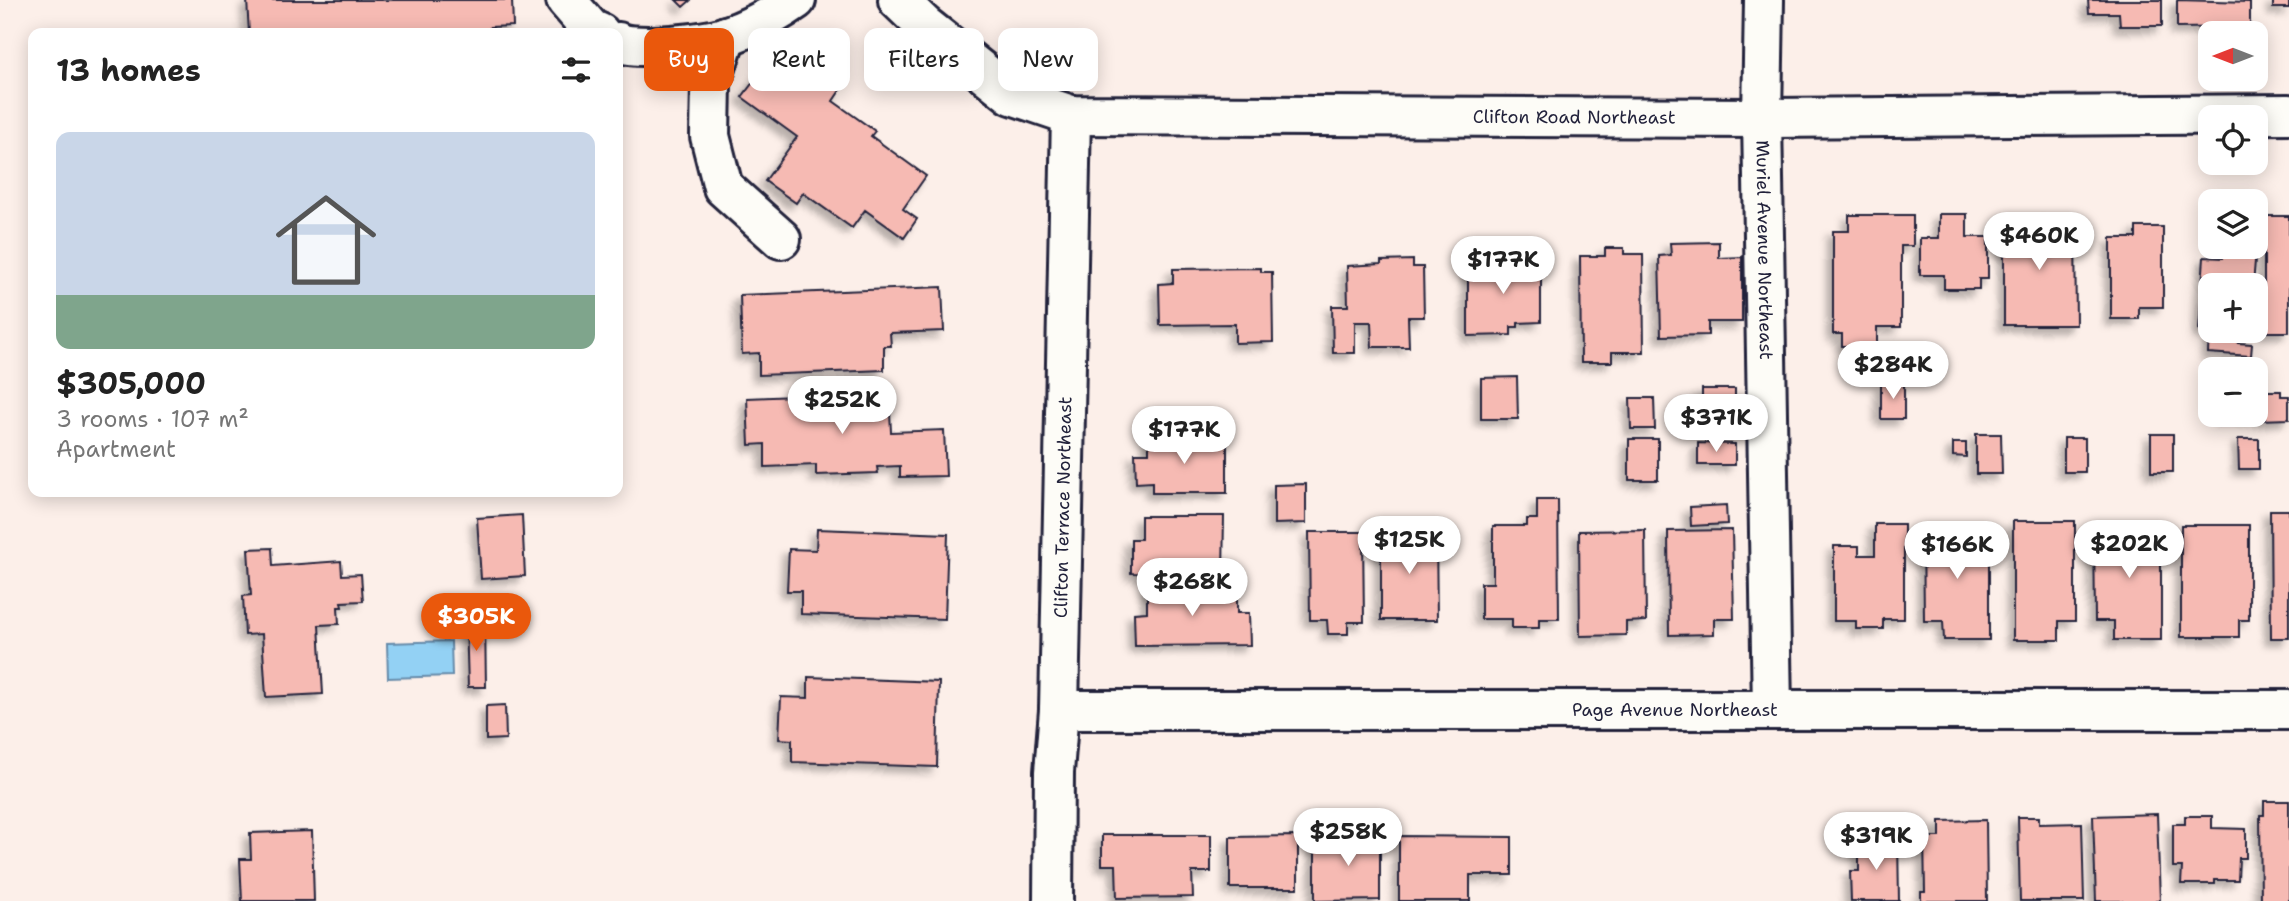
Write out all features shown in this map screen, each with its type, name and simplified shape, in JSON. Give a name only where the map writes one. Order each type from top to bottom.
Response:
[{"type":"street","points":[[566,0],[590,28]]},
{"type":"street","points":[[734,32],[796,0]]},
{"type":"street","name":"Clifton Road Northeast","points":[[898,0],[924,25],[1012,95],[1071,116],[1762,118],[2289,114]]},
{"type":"street","name":"Muriel Avenue Northeast","points":[[1765,0],[1762,118],[1772,710]]},
{"type":"street","points":[[623,44],[644,45]]},
{"type":"street","points":[[711,91],[710,136],[723,187],[780,239]]},
{"type":"street","name":"Clifton Terrace Northeast","points":[[1053,901],[1071,116]]},
{"type":"street","name":"Page Avenue Northeast","points":[[1059,710],[2289,710]]},
{"type":"water","points":[[451,641],[452,676],[388,678],[387,643]]},
{"type":"building","points":[[247,0],[512,0],[513,26],[249,28]]},
{"type":"building","points":[[676,0],[691,0],[683,7]]},
{"type":"building","points":[[2088,0],[2162,0],[2162,26],[2120,26],[2119,13],[2089,13]]},
{"type":"building","points":[[2177,0],[2250,2],[2250,21],[2198,21],[2198,28],[2177,28]]},
{"type":"building","points":[[2273,0],[2289,0],[2289,8],[2273,8]]},
{"type":"building","points":[[748,89],[840,91],[833,101],[875,131],[871,136],[926,176],[903,209],[917,219],[904,238],[865,210],[852,228],[803,193],[796,203],[765,181],[797,137],[742,97]]},
{"type":"building","points":[[1939,214],[1967,214],[1967,237],[1988,237],[1988,279],[1979,279],[1979,289],[1944,289],[1944,275],[1920,275],[1920,238],[1939,238]]},
{"type":"building","points":[[1849,215],[1913,215],[1913,246],[1901,246],[1901,327],[1877,327],[1877,346],[1842,346],[1842,334],[1833,334],[1833,231],[1849,231]]},
{"type":"building","points":[[2004,215],[2053,215],[2053,226],[2075,226],[2076,325],[2004,325]]},
{"type":"building","points":[[2268,216],[2289,216],[2289,332],[2268,332],[2268,273],[2264,273],[2264,259],[2268,259]]},
{"type":"building","points":[[2136,227],[2163,227],[2163,307],[2139,307],[2139,319],[2111,319],[2111,238],[2136,238]]},
{"type":"building","points":[[1719,242],[1719,258],[1742,257],[1742,322],[1708,322],[1708,335],[1661,336],[1659,256],[1671,255],[1670,243]]},
{"type":"building","points":[[1605,248],[1624,248],[1624,254],[1643,254],[1644,352],[1612,352],[1612,362],[1581,362],[1580,256],[1605,256]]},
{"type":"building","points":[[2204,259],[2255,259],[2254,273],[2203,273]]},
{"type":"building","points":[[1413,260],[1413,267],[1423,267],[1424,317],[1408,317],[1409,347],[1372,347],[1371,322],[1355,322],[1355,353],[1333,353],[1332,306],[1348,306],[1347,266]]},
{"type":"building","points":[[1541,261],[1541,322],[1518,323],[1518,327],[1511,327],[1511,335],[1468,336],[1468,262]]},
{"type":"building","points":[[1261,268],[1261,272],[1272,272],[1273,342],[1235,343],[1235,324],[1160,325],[1159,284],[1173,283],[1173,269]]},
{"type":"building","points":[[942,287],[944,331],[890,333],[891,346],[884,346],[884,370],[759,375],[759,353],[742,354],[740,295]]},
{"type":"building","points":[[2208,343],[2252,344],[2251,356],[2208,353]]},
{"type":"building","points":[[1517,377],[1518,419],[1481,419],[1481,378]]},
{"type":"building","points":[[1881,383],[1904,383],[1904,419],[1881,419]]},
{"type":"building","points":[[1702,389],[1735,389],[1735,426],[1702,426]]},
{"type":"building","points":[[2268,391],[2281,391],[2281,396],[2289,396],[2289,419],[2268,420]]},
{"type":"building","points":[[889,392],[891,432],[944,430],[946,476],[900,477],[900,466],[877,467],[878,473],[816,475],[816,465],[765,467],[765,444],[749,445],[747,398]]},
{"type":"building","points":[[1630,398],[1654,398],[1655,429],[1631,429]]},
{"type":"building","points":[[1976,434],[2001,434],[2002,474],[1976,474]]},
{"type":"building","points":[[2151,434],[2173,434],[2173,472],[2151,472]]},
{"type":"building","points":[[1149,438],[1227,438],[1227,493],[1152,493],[1152,482],[1136,483],[1135,453],[1149,453]]},
{"type":"building","points":[[2064,438],[2085,438],[2085,472],[2064,472]]},
{"type":"building","points":[[1629,439],[1658,439],[1658,480],[1629,480]]},
{"type":"building","points":[[2238,439],[2259,439],[2259,469],[2239,469]]},
{"type":"building","points":[[1698,443],[1735,444],[1735,465],[1698,465]]},
{"type":"building","points":[[1953,443],[1966,443],[1966,457],[1953,456]]},
{"type":"building","points":[[1306,484],[1306,523],[1274,524],[1274,485]]},
{"type":"building","points":[[1537,500],[1558,500],[1559,619],[1539,619],[1539,628],[1512,628],[1512,619],[1481,619],[1481,583],[1493,583],[1493,526],[1527,526],[1527,519],[1537,519]]},
{"type":"building","points":[[1726,505],[1727,524],[1691,526],[1690,507]]},
{"type":"building","points":[[2270,510],[2289,510],[2289,638],[2271,638]]},
{"type":"building","points":[[522,515],[525,576],[481,579],[477,518]]},
{"type":"building","points":[[1141,516],[1224,516],[1223,574],[1131,573],[1131,539],[1141,539]]},
{"type":"building","points":[[2013,521],[2075,521],[2075,621],[2059,621],[2059,640],[2013,640]]},
{"type":"building","points":[[1875,524],[1904,524],[1904,619],[1883,619],[1883,629],[1856,629],[1856,621],[1834,621],[1834,546],[1859,546],[1859,555],[1875,555]]},
{"type":"building","points":[[2161,525],[2161,640],[2114,640],[2114,621],[2095,621],[2094,526]]},
{"type":"building","points":[[2181,525],[2249,525],[2249,620],[2239,620],[2239,637],[2181,637]]},
{"type":"building","points":[[1923,527],[1989,527],[1989,640],[1944,640],[1943,621],[1924,621]]},
{"type":"building","points":[[817,529],[948,534],[945,619],[801,614],[801,591],[787,591],[789,549],[816,550]]},
{"type":"building","points":[[1645,530],[1646,621],[1626,622],[1626,635],[1580,636],[1579,531]]},
{"type":"building","points":[[1732,530],[1734,619],[1714,619],[1714,634],[1669,635],[1668,531]]},
{"type":"building","points":[[1309,532],[1363,532],[1364,622],[1348,622],[1348,634],[1328,634],[1327,620],[1310,620]]},
{"type":"building","points":[[1436,532],[1437,620],[1381,620],[1381,533]]},
{"type":"building","points":[[272,548],[273,566],[341,561],[342,575],[361,574],[363,601],[341,602],[342,607],[338,607],[339,624],[319,625],[323,694],[266,697],[262,634],[245,635],[243,596],[251,595],[248,549]]},
{"type":"building","points":[[1147,587],[1237,587],[1237,613],[1249,613],[1250,645],[1135,646],[1134,613],[1147,612]]},
{"type":"building","points":[[466,620],[485,620],[486,687],[468,687]]},
{"type":"building","points":[[808,677],[939,682],[937,767],[792,762],[792,740],[779,739],[781,697],[808,698]]},
{"type":"building","points":[[505,705],[506,739],[486,740],[486,706]]},
{"type":"building","points":[[2264,801],[2289,801],[2289,901],[2261,901],[2260,815],[2264,815]]},
{"type":"building","points":[[2157,814],[2160,901],[2096,901],[2093,816]]},
{"type":"building","points":[[2185,816],[2212,816],[2212,828],[2246,829],[2246,858],[2239,858],[2238,880],[2215,880],[2215,884],[2181,884],[2182,867],[2173,867],[2173,824],[2185,824]]},
{"type":"building","points":[[2018,817],[2039,817],[2039,824],[2082,823],[2084,901],[2020,901]]},
{"type":"building","points":[[1986,820],[1987,901],[1921,901],[1921,892],[1925,892],[1924,837],[1940,837],[1940,821]]},
{"type":"building","points":[[312,831],[314,901],[242,901],[240,859],[251,859],[250,833]]},
{"type":"building","points":[[1335,833],[1380,834],[1380,900],[1315,901],[1315,838],[1335,838]]},
{"type":"building","points":[[1102,835],[1211,835],[1211,872],[1192,872],[1193,897],[1117,898],[1116,865],[1102,865]]},
{"type":"building","points":[[1298,836],[1298,888],[1230,888],[1230,837]]},
{"type":"building","points":[[1399,836],[1512,837],[1512,875],[1470,875],[1470,901],[1399,901]]},
{"type":"building","points":[[1898,840],[1899,901],[1851,901],[1850,871],[1859,871],[1859,841]]}]
